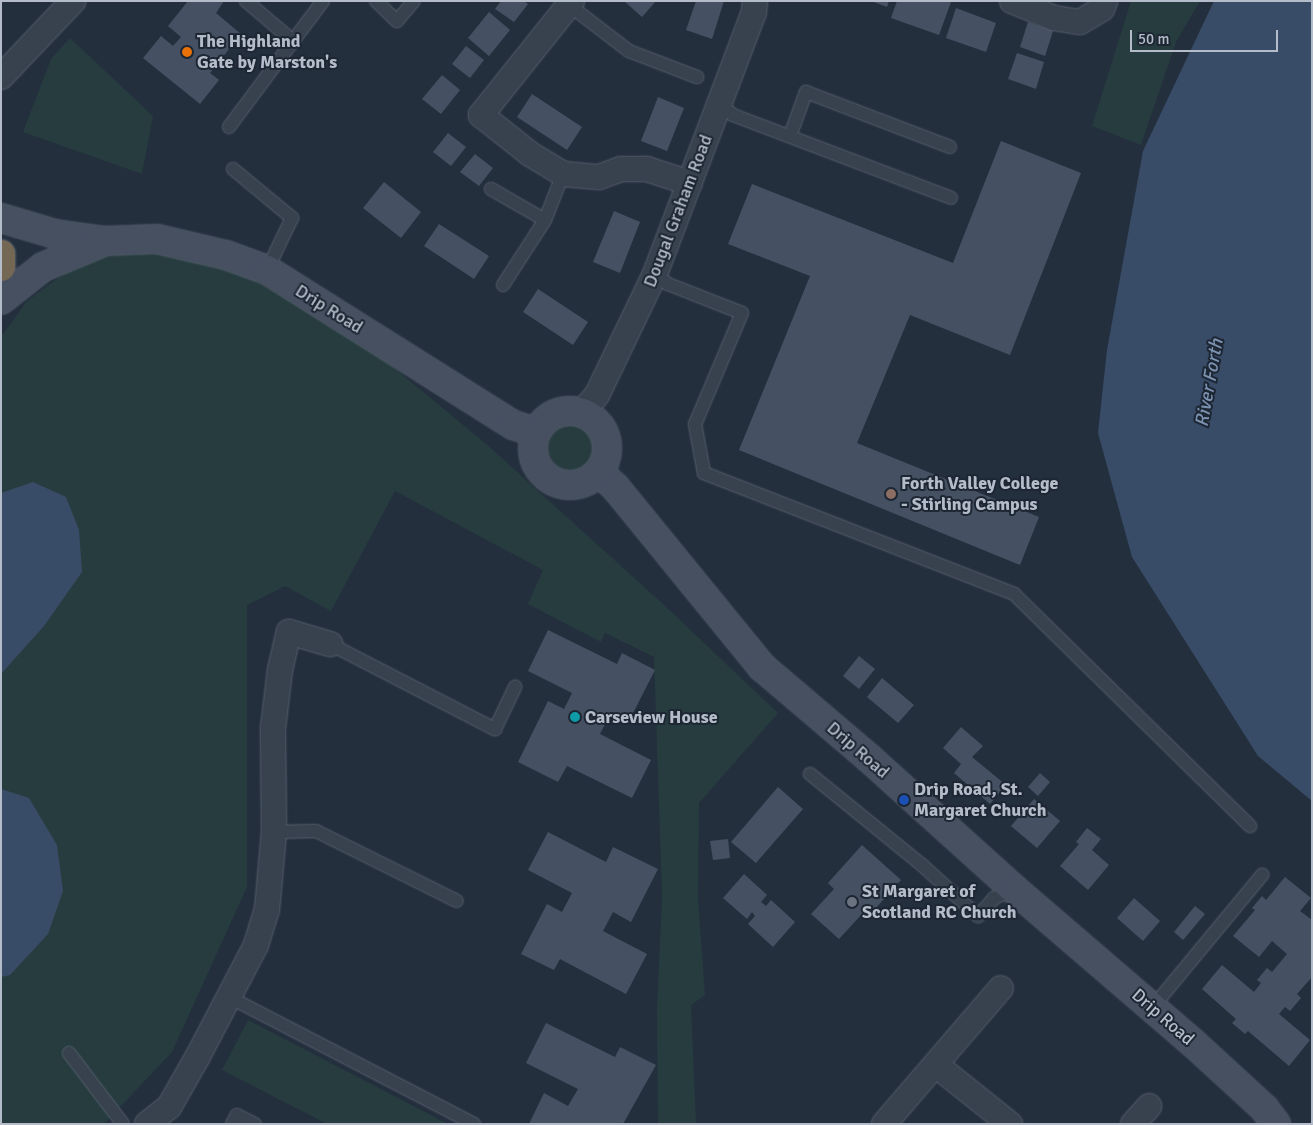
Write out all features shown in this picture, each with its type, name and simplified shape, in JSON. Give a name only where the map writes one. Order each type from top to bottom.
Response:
[{"type":"highway","points":[[1,254],[1,267]]},
{"type":"street","points":[[1,77],[73,1]]},
{"type":"street","name":"Dougal Graham Road","points":[[582,412],[597,395],[656,274],[754,12],[755,1]]},
{"type":"street","points":[[1012,1],[1054,18],[1080,22],[1102,9],[1105,1]]},
{"type":"street","points":[[571,3],[481,115],[530,154],[563,174],[599,177],[621,169],[647,169],[690,183]]},
{"type":"street","name":"Drip Road","points":[[1,218],[55,234],[104,241],[157,239],[226,255],[267,270],[513,425],[536,432]]},
{"type":"street","name":"Drip Road","points":[[1,300],[43,267],[104,241]]},
{"type":"street","points":[[560,411],[582,412],[593,418],[601,426],[607,438],[608,450],[605,462],[599,472],[590,480],[579,485],[555,482],[545,476],[533,456],[536,432],[550,416],[560,411]]},
{"type":"street","name":"Drip Road","points":[[599,472],[616,488],[762,667],[870,759],[1014,889],[1152,1008],[1264,1108],[1276,1124]]},
{"type":"street","points":[[147,1124],[169,1107],[256,945],[267,910],[274,832],[272,728],[280,670],[289,632],[330,644]]},
{"type":"street","points":[[884,1124],[1001,988]]},
{"type":"street","points":[[936,1065],[1010,1124]]},
{"type":"street","points":[[1133,1124],[1149,1106]]},
{"type":"lane","points":[[246,1],[292,40]]},
{"type":"lane","points":[[229,127],[292,40],[323,1]]},
{"type":"lane","points":[[376,1],[397,21],[414,1]]},
{"type":"lane","points":[[571,3],[629,51],[697,77]]},
{"type":"lane","points":[[790,136],[806,92],[950,147]]},
{"type":"lane","points":[[719,104],[734,115],[951,198]]},
{"type":"lane","points":[[233,170],[292,218],[267,270]]},
{"type":"lane","points":[[503,285],[545,220],[563,174]]},
{"type":"lane","points":[[491,189],[545,220]]},
{"type":"lane","points":[[656,274],[668,284],[742,313],[695,424],[704,473],[1014,594],[1250,826]]},
{"type":"lane","points":[[330,644],[495,729],[515,687]]},
{"type":"lane","points":[[810,774],[922,865],[978,916],[994,898],[1014,889]]},
{"type":"lane","points":[[274,832],[316,831],[457,901]]},
{"type":"lane","points":[[1152,1008],[1262,874]]},
{"type":"lane","points":[[229,997],[474,1124]]},
{"type":"lane","points":[[69,1053],[123,1124]]},
{"type":"lane","points":[[232,1124],[237,1114],[255,1124]]},
{"type":"green space","points":[[1131,1],[1200,1],[1176,42],[1141,145],[1092,126]]},
{"type":"green space","points":[[70,38],[153,116],[142,174],[23,132],[51,59]]},
{"type":"green space","points":[[102,249],[167,249],[231,267],[363,342],[485,443],[663,604],[778,713],[699,803],[698,899],[705,995],[691,1005],[696,1124],[658,1124],[657,1009],[662,897],[654,657],[605,633],[601,642],[528,604],[543,570],[395,491],[331,611],[285,586],[247,605],[247,887],[172,1052],[104,1124],[1,1124],[1,337],[27,301],[66,272]]},
{"type":"green space","points":[[567,424],[575,424],[584,428],[590,434],[594,447],[590,460],[584,466],[575,470],[567,470],[558,466],[552,460],[548,451],[548,443],[552,434],[558,428]]},
{"type":"green space","points":[[248,1020],[448,1124],[327,1124],[222,1070]]},
{"type":"water","name":"River Forth","points":[[1214,1],[1312,1],[1312,801],[1258,756],[1132,557],[1098,433],[1107,350],[1143,151]]},
{"type":"water","points":[[33,482],[66,497],[79,530],[82,572],[44,626],[1,674],[1,493]]},
{"type":"water","points":[[1,789],[29,798],[57,845],[63,891],[48,934],[10,975],[1,977]]},
{"type":"building","name":"The Highland Gate by Marston's","points":[[188,1],[224,1],[216,13],[241,34],[210,73],[219,80],[200,104],[143,58],[161,36],[173,46],[181,37],[168,26]]},
{"type":"building","points":[[501,1],[524,1],[528,4],[514,22],[495,9]]},
{"type":"building","points":[[624,1],[656,1],[642,17]]},
{"type":"building","points":[[696,1],[724,1],[712,39],[686,30]]},
{"type":"building","points":[[871,1],[889,1],[887,7]]},
{"type":"building","points":[[897,1],[951,2],[939,35],[891,18]]},
{"type":"building","points":[[956,8],[996,23],[986,52],[946,38]]},
{"type":"building","points":[[489,12],[510,30],[489,56],[468,38]]},
{"type":"building","points":[[1028,22],[1053,31],[1045,56],[1020,47]]},
{"type":"building","points":[[466,46],[484,60],[470,78],[452,64]]},
{"type":"building","points":[[1017,53],[1044,62],[1036,89],[1008,79]]},
{"type":"building","points":[[442,75],[460,90],[441,114],[422,99]]},
{"type":"building","points":[[532,94],[582,127],[567,150],[517,117]]},
{"type":"building","points":[[658,97],[684,108],[667,151],[641,141]]},
{"type":"building","points":[[448,133],[466,147],[451,166],[433,152]]},
{"type":"building","points":[[1001,141],[1081,173],[1010,355],[910,315],[857,443],[1039,517],[1020,565],[739,450],[810,276],[728,244],[752,184],[953,263]]},
{"type":"building","points":[[475,154],[493,168],[479,186],[460,172]]},
{"type":"building","points":[[384,182],[421,212],[401,238],[363,208]]},
{"type":"building","points":[[614,211],[640,222],[620,273],[593,262]]},
{"type":"building","points":[[439,224],[489,256],[474,279],[424,246]]},
{"type":"building","points":[[538,289],[588,322],[573,345],[523,312]]},
{"type":"building","name":"Carseview House","points":[[548,630],[617,664],[622,653],[655,670],[629,721],[611,712],[600,734],[651,760],[632,798],[567,766],[558,782],[518,762],[548,701],[564,709],[572,693],[528,671]]},
{"type":"building","points":[[859,656],[875,669],[859,689],[843,676]]},
{"type":"building","points":[[882,678],[914,705],[898,723],[867,697]]},
{"type":"building","points":[[961,727],[983,746],[972,757],[1006,785],[990,804],[954,773],[961,764],[943,748]]},
{"type":"building","points":[[1040,773],[1050,782],[1038,796],[1028,787]]},
{"type":"building","points":[[778,787],[803,809],[756,863],[731,842]]},
{"type":"building","points":[[1034,799],[1060,821],[1037,848],[1011,826]]},
{"type":"building","points":[[1087,828],[1101,839],[1092,850],[1109,865],[1088,890],[1060,866],[1079,844],[1076,842]]},
{"type":"building","points":[[548,832],[606,862],[613,847],[658,869],[631,922],[613,912],[603,931],[647,954],[626,994],[560,959],[554,970],[521,954],[547,904],[562,912],[572,893],[528,870]]},
{"type":"building","points":[[728,839],[730,858],[713,860],[710,841]]},
{"type":"building","name":"St Margaret of Scotland RC Church","points":[[862,845],[901,880],[866,919],[861,915],[839,939],[811,914],[834,889],[828,883]]},
{"type":"building","points":[[744,874],[767,895],[761,902],[766,906],[771,900],[795,922],[773,947],[748,924],[755,916],[752,912],[747,919],[723,898]]},
{"type":"building","points":[[1285,877],[1311,898],[1300,911],[1312,920],[1312,977],[1297,994],[1301,998],[1290,1011],[1285,1007],[1279,1014],[1310,1040],[1289,1066],[1248,1031],[1245,1034],[1232,1023],[1236,1019],[1202,989],[1222,965],[1254,992],[1261,983],[1257,980],[1267,968],[1272,972],[1287,954],[1272,941],[1259,957],[1233,936],[1255,910],[1252,908],[1262,896],[1266,900]]},
{"type":"building","points":[[1134,898],[1160,921],[1143,941],[1117,918]]},
{"type":"building","points":[[1195,906],[1205,914],[1183,940],[1174,932]]},
{"type":"building","points":[[546,1023],[615,1057],[620,1047],[656,1065],[623,1124],[529,1124],[544,1093],[568,1106],[578,1089],[526,1063]]},
{"type":"place","name":"The Highland Gate by Marston's","points":[[187,52]]},
{"type":"place","name":"Forth Valley College - Stirling Campus","points":[[891,494]]},
{"type":"place","name":"Carseview House","points":[[575,717]]},
{"type":"place","name":"Drip Road, St. Margaret Church","points":[[904,800]]},
{"type":"place","name":"St Margaret of Scotland RC Church","points":[[852,902]]}]
